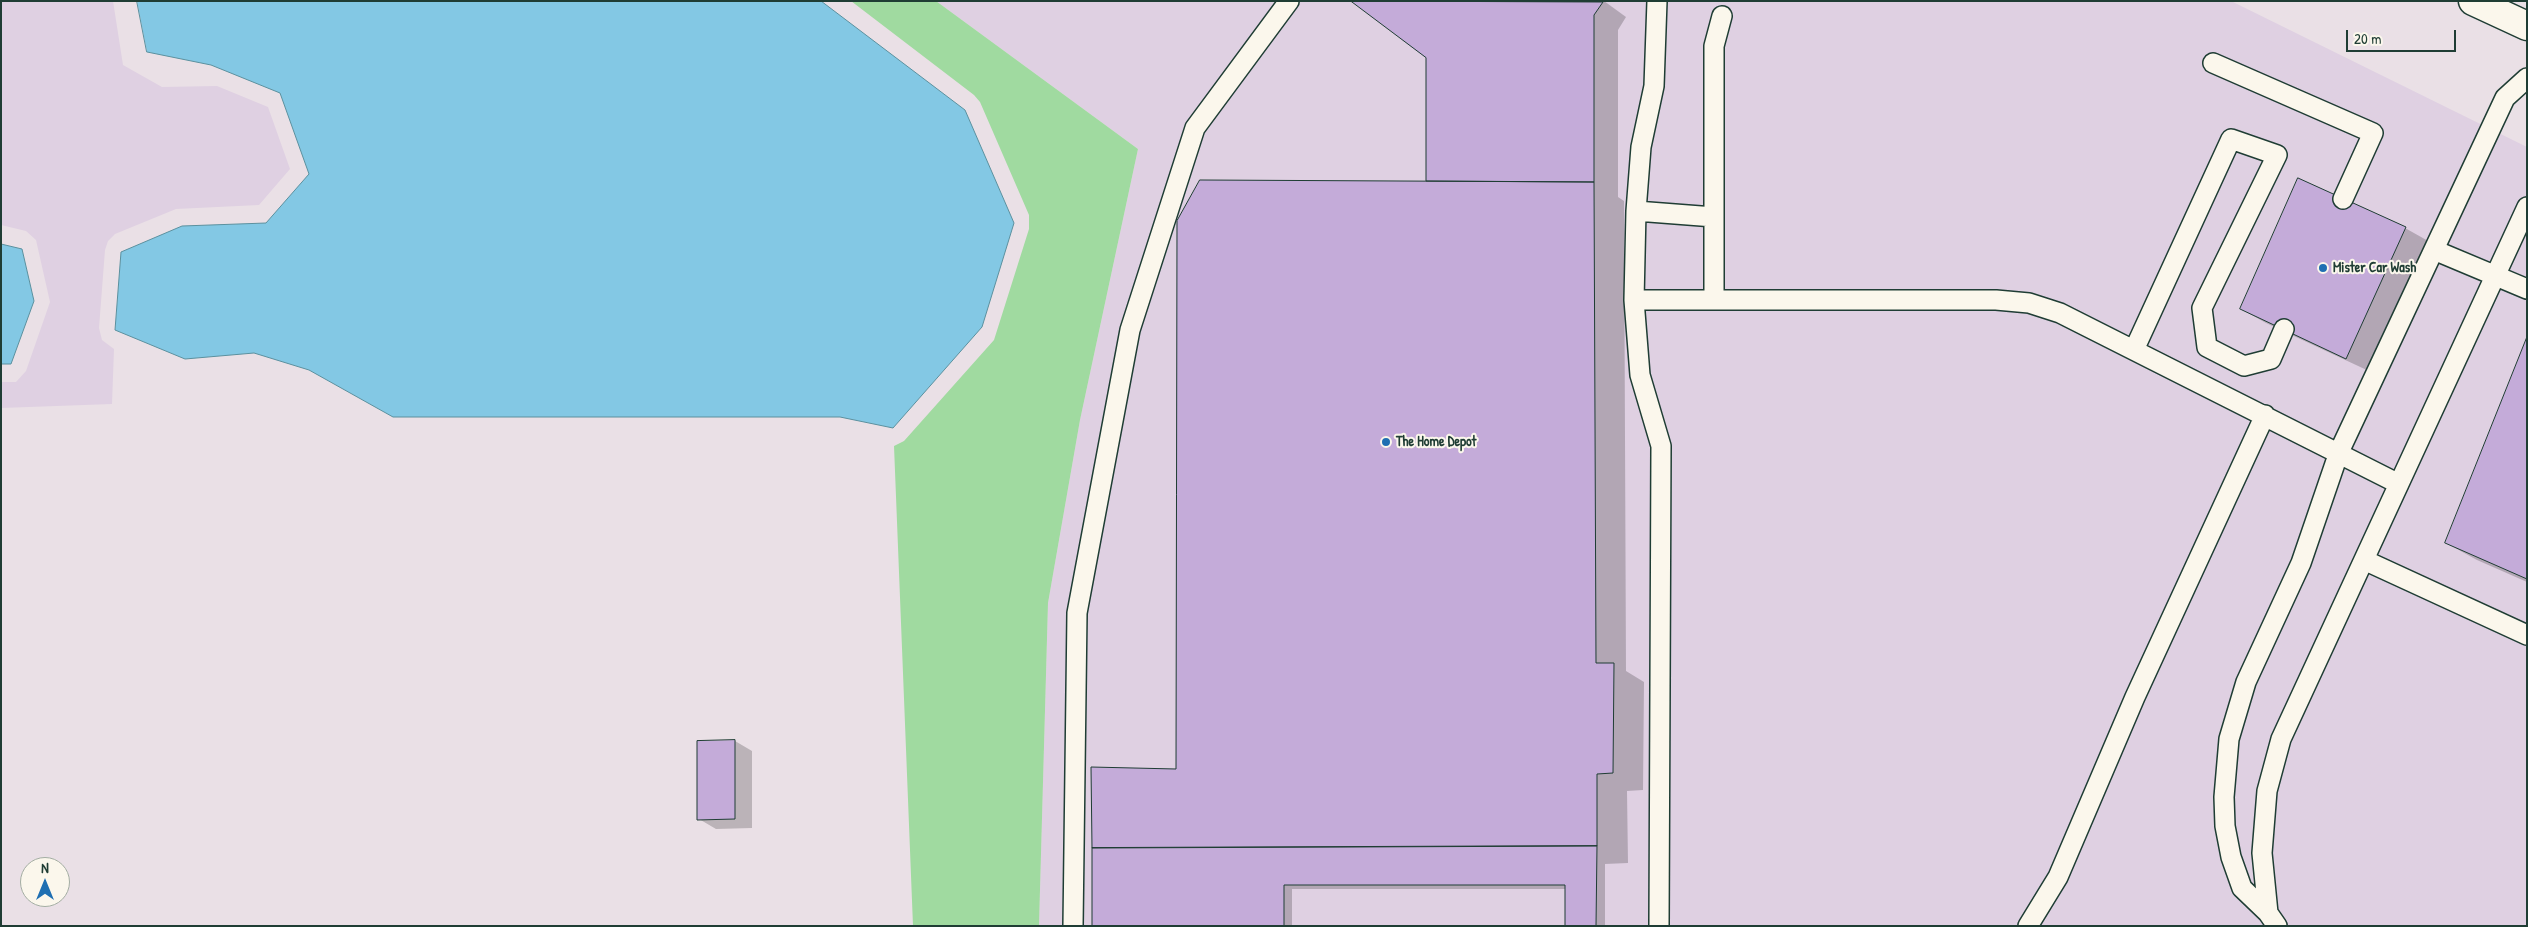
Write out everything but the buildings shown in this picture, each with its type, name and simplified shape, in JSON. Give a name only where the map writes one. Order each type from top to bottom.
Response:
[{"type":"main road","points":[[2472,1],[2527,26]]},
{"type":"lane","points":[[1073,926],[1076,613],[1130,330],[1195,128],[1289,1]]},
{"type":"lane","points":[[1657,1],[1654,86],[1641,147],[1636,211],[1634,300],[1640,375],[1660,446],[1659,926]]},
{"type":"lane","points":[[1714,300],[1714,46],[1722,16]]},
{"type":"lane","points":[[2213,63],[2373,133],[2343,198]]},
{"type":"lane","points":[[2272,919],[2242,888],[2231,857],[2225,826],[2224,797],[2229,739],[2246,682],[2301,563],[2339,452],[2505,98],[2527,78]]},
{"type":"lane","points":[[2134,350],[2230,139],[2277,155],[2202,308],[2207,347],[2244,366],[2271,359],[2284,330]]},
{"type":"lane","points":[[2272,919],[2263,844],[2267,791],[2281,739],[2527,207]]},
{"type":"lane","points":[[1636,211],[1714,217]]},
{"type":"lane","points":[[2434,250],[2527,290]]},
{"type":"lane","points":[[1634,300],[1956,300],[2029,303],[2060,313],[2339,452],[2399,484]]},
{"type":"lane","points":[[2028,926],[2058,877],[2135,697],[2265,415]]},
{"type":"lane","points":[[2364,560],[2527,635]]},
{"type":"shaded area","points":[[1,1],[113,1],[123,65],[162,87],[217,86],[268,107],[290,169],[259,205],[176,209],[115,234],[108,241],[105,250],[99,328],[102,340],[114,349],[112,404],[1,408],[1,382],[16,382],[26,371],[50,302],[36,240],[26,231],[1,225]]},
{"type":"shaded area","points":[[936,1],[2231,1],[2527,147],[2527,926],[1039,926],[1048,603],[1080,420],[1138,149]]},
{"type":"green space","points":[[851,1],[936,1],[1138,149],[1080,420],[1048,603],[1039,926],[913,926],[894,446],[904,441],[994,340],[1029,229],[1029,215],[980,102],[974,95]]},
{"type":"water","points":[[137,1],[821,1],[965,110],[1014,223],[982,327],[893,428],[840,417],[393,417],[309,370],[254,353],[185,359],[115,330],[121,252],[182,226],[266,223],[309,174],[280,93],[211,65],[147,52]]},
{"type":"water","points":[[1,244],[22,249],[34,301],[11,364],[1,364]]},
{"type":"place","name":"Mister Car Wash","points":[[2323,268]]},
{"type":"place","name":"The Home Depot","points":[[1386,442]]}]
